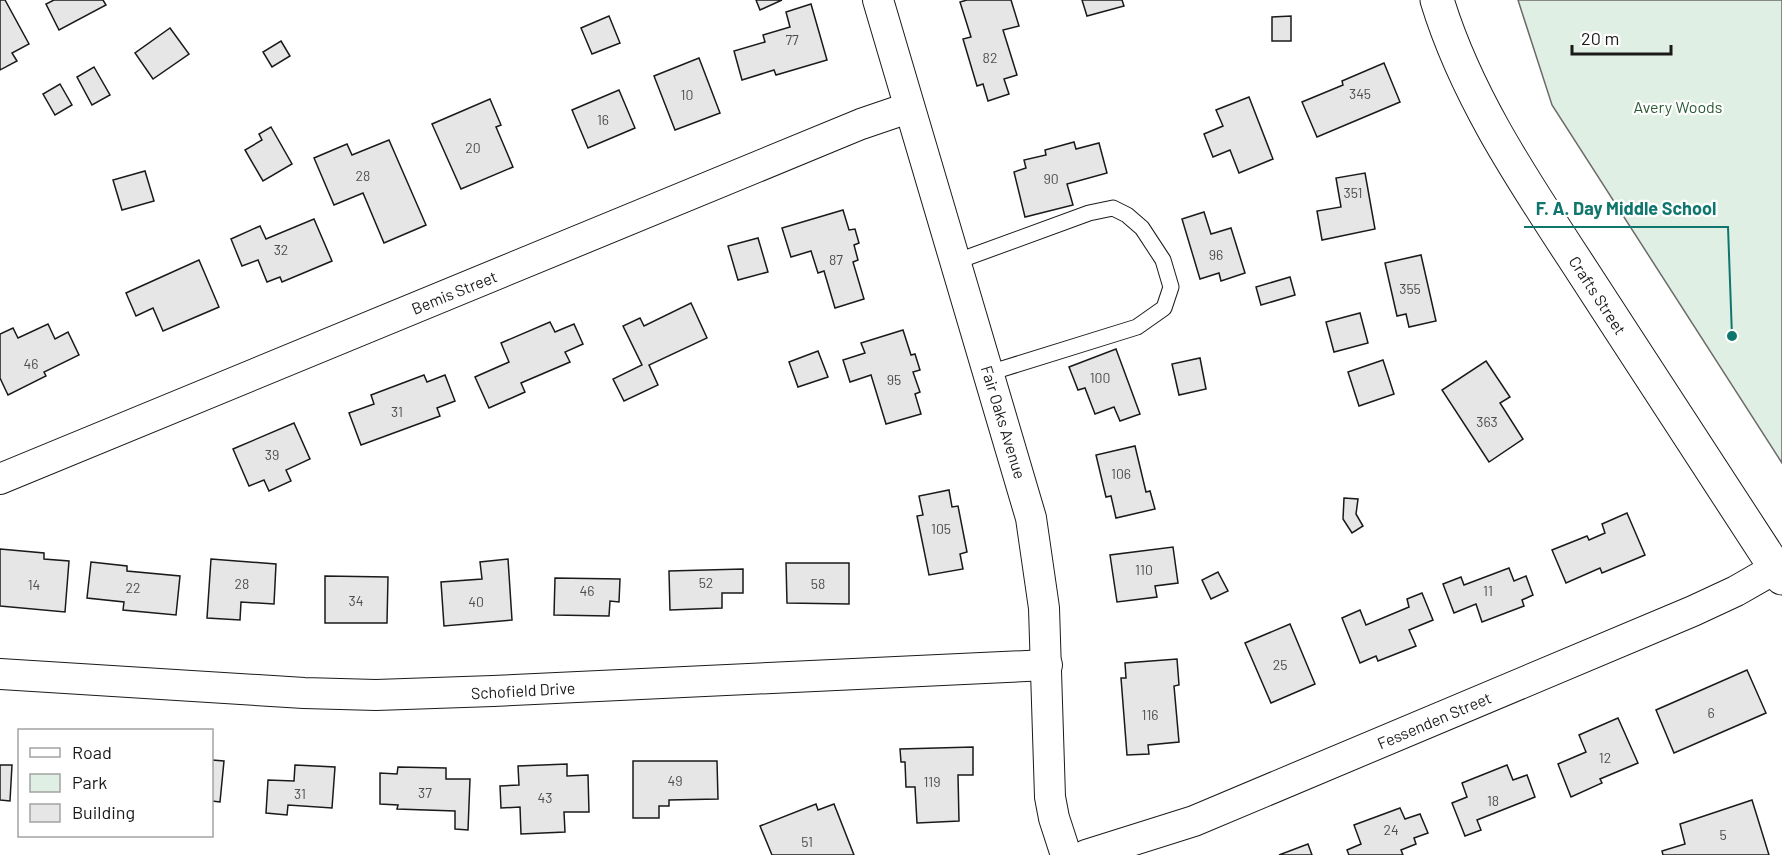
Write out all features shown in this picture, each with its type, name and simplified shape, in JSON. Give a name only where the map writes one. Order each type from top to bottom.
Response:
[{"type":"main road","name":"Crafts Street","points":[[1437,0],[1449,36],[1474,92],[1518,171],[1779,573]]},
{"type":"street","name":"Fair Oaks Avenue","points":[[878,0],[908,108],[1031,518],[1041,579],[1047,665],[1050,797],[1066,855]]},
{"type":"street","name":"Bemis Street","points":[[0,479],[850,129],[908,108]]},
{"type":"street","name":"Fessenden Street","points":[[1086,855],[1194,821],[1779,573]]},
{"type":"street","name":"Schofield Drive","points":[[0,674],[376,695],[1047,665]]},
{"type":"lane","points":[[955,262],[1089,213],[1113,208],[1127,215],[1142,228],[1163,260],[1166,269],[1171,287],[1164,308],[1137,327],[989,373]]},
{"type":"green space","name":"Avery Woods","points":[[1518,0],[1782,0],[1782,463],[1552,105]]},
{"type":"building","points":[[0,0],[5,0],[29,44],[12,53],[17,61],[0,70]]},
{"type":"building","points":[[54,0],[103,0],[106,5],[59,30],[46,4]]},
{"type":"building","points":[[756,0],[782,0],[760,10]]},
{"type":"building","points":[[1011,0],[1019,26],[1003,30],[1017,75],[1004,79],[1009,94],[988,101],[983,84],[977,86],[963,39],[971,37],[960,2]]},
{"type":"building","points":[[1082,0],[1122,0],[1124,6],[1087,16]]},
{"type":"building","points":[[811,4],[827,60],[776,75],[774,70],[742,80],[734,51],[765,42],[763,35],[790,27],[786,12]]},
{"type":"building","points":[[609,16],[620,43],[592,54],[581,28]]},
{"type":"building","points":[[1291,16],[1291,41],[1272,41],[1272,17]]},
{"type":"building","points":[[170,28],[189,54],[153,79],[135,53]]},
{"type":"building","points":[[281,41],[290,56],[272,67],[263,52]]},
{"type":"building","points":[[699,58],[720,113],[675,130],[654,76]]},
{"type":"building","points":[[1384,63],[1400,102],[1317,137],[1302,102],[1343,85],[1342,81]]},
{"type":"building","points":[[94,67],[110,95],[92,105],[77,77]]},
{"type":"building","points":[[60,84],[72,105],[55,115],[43,94]]},
{"type":"building","points":[[619,90],[635,128],[588,148],[572,110]]},
{"type":"building","points":[[1249,97],[1273,159],[1239,173],[1230,150],[1213,157],[1204,134],[1223,126],[1216,110]]},
{"type":"building","points":[[490,99],[501,125],[496,127],[513,167],[461,189],[432,124]]},
{"type":"building","points":[[271,127],[292,164],[263,181],[245,150],[262,140],[259,134]]},
{"type":"building","points":[[389,140],[426,225],[384,243],[363,193],[334,205],[314,158],[347,144],[352,155]]},
{"type":"building","points":[[1074,142],[1076,149],[1099,143],[1107,173],[1067,184],[1073,205],[1025,217],[1014,172],[1026,168],[1024,160],[1046,155],[1045,150]]},
{"type":"building","points":[[145,171],[154,201],[122,210],[113,180]]},
{"type":"building","points":[[1365,173],[1375,229],[1322,240],[1317,211],[1341,207],[1336,178]]},
{"type":"building","points":[[843,210],[849,230],[855,229],[859,243],[854,245],[858,260],[853,262],[864,299],[835,308],[824,271],[818,273],[811,251],[791,257],[782,228]]},
{"type":"building","points":[[1204,212],[1211,234],[1231,228],[1245,273],[1221,281],[1219,273],[1200,279],[1182,219]]},
{"type":"building","points":[[314,219],[332,261],[282,282],[280,277],[267,282],[258,260],[242,266],[231,239],[260,226],[266,239]]},
{"type":"building","points":[[758,238],[768,272],[738,280],[728,246]]},
{"type":"building","points":[[1421,255],[1436,321],[1409,327],[1406,314],[1397,316],[1385,263]]},
{"type":"building","points":[[199,260],[219,307],[163,331],[153,308],[136,316],[126,293]]},
{"type":"building","points":[[1290,277],[1295,295],[1261,305],[1256,287]]},
{"type":"building","points":[[691,303],[707,338],[649,365],[658,385],[624,401],[613,379],[642,365],[623,326],[640,318],[644,326]]},
{"type":"building","points":[[1360,313],[1368,343],[1334,352],[1326,322]]},
{"type":"building","points":[[550,322],[555,332],[574,324],[583,344],[565,352],[570,362],[521,383],[525,392],[489,408],[475,377],[509,362],[501,343]]},
{"type":"building","points":[[48,324],[55,339],[68,332],[79,355],[44,372],[46,376],[8,395],[0,378],[0,334],[13,328],[18,338]]},
{"type":"building","points":[[903,330],[911,355],[915,354],[920,370],[913,372],[920,392],[915,394],[921,414],[886,424],[871,375],[850,382],[843,360],[865,353],[861,343]]},
{"type":"building","points":[[1116,349],[1140,414],[1120,421],[1114,407],[1095,414],[1085,388],[1078,390],[1069,367]]},
{"type":"building","points":[[818,351],[828,377],[798,387],[789,362]]},
{"type":"building","points":[[1200,358],[1206,389],[1179,395],[1172,364]]},
{"type":"building","points":[[1383,360],[1394,394],[1359,406],[1348,372]]},
{"type":"building","points":[[1486,361],[1510,397],[1500,403],[1523,439],[1489,462],[1442,390]]},
{"type":"building","points":[[424,375],[427,382],[445,375],[455,401],[437,408],[440,416],[361,445],[349,413],[374,404],[371,395]]},
{"type":"building","points":[[294,423],[310,459],[286,470],[291,481],[269,491],[264,480],[249,486],[233,449]]},
{"type":"building","points":[[1135,446],[1146,492],[1150,491],[1155,509],[1116,518],[1111,496],[1106,497],[1096,455]]},
{"type":"building","points":[[949,490],[952,507],[958,506],[967,552],[960,554],[963,569],[929,575],[917,516],[923,515],[919,496]]},
{"type":"building","points":[[1344,498],[1358,499],[1356,514],[1363,526],[1352,533],[1343,519]]},
{"type":"building","points":[[1627,513],[1645,555],[1602,573],[1600,568],[1566,583],[1552,550],[1587,536],[1589,540],[1605,533],[1602,524]]},
{"type":"building","points":[[1173,547],[1178,583],[1155,586],[1157,597],[1117,602],[1110,555]]},
{"type":"building","points":[[0,549],[44,553],[44,559],[69,561],[65,612],[0,606]]},
{"type":"building","points":[[211,559],[276,564],[274,604],[241,602],[240,620],[207,618]]},
{"type":"building","points":[[508,559],[512,620],[444,626],[441,582],[482,579],[480,562]]},
{"type":"building","points":[[91,562],[127,566],[127,571],[180,576],[176,615],[123,610],[124,602],[87,598]]},
{"type":"building","points":[[786,563],[849,563],[849,604],[787,603]]},
{"type":"building","points":[[1509,568],[1514,581],[1526,576],[1533,595],[1522,600],[1524,606],[1482,622],[1476,604],[1454,613],[1443,584],[1461,577],[1464,585]]},
{"type":"building","points":[[743,569],[743,593],[722,593],[722,608],[670,610],[669,571]]},
{"type":"building","points":[[1218,572],[1228,591],[1211,599],[1202,580]]},
{"type":"building","points":[[325,576],[388,577],[387,623],[325,623]]},
{"type":"building","points":[[555,578],[620,579],[619,602],[610,601],[609,616],[554,615]]},
{"type":"building","points":[[1422,593],[1433,620],[1409,630],[1416,646],[1378,661],[1376,656],[1360,663],[1342,618],[1360,610],[1366,625],[1409,607],[1407,599]]},
{"type":"building","points":[[1290,624],[1315,684],[1271,703],[1245,643]]},
{"type":"building","points":[[1177,659],[1179,685],[1174,686],[1179,742],[1148,745],[1149,754],[1127,755],[1121,678],[1126,678],[1125,663]]},
{"type":"building","points":[[1747,670],[1766,713],[1674,753],[1656,710]]},
{"type":"building","points":[[1618,718],[1638,763],[1600,779],[1602,783],[1571,797],[1558,764],[1586,752],[1579,735]]},
{"type":"building","points":[[973,747],[973,775],[958,775],[959,821],[917,823],[915,787],[906,787],[905,762],[901,762],[900,749]]},
{"type":"building","points":[[213,760],[224,761],[220,802],[213,801]]},
{"type":"building","points":[[633,761],[717,761],[718,799],[669,800],[669,806],[659,806],[659,818],[633,818]]},
{"type":"building","points":[[567,764],[567,776],[588,775],[589,812],[564,812],[565,832],[521,834],[520,807],[501,808],[500,786],[519,785],[518,766]]},
{"type":"building","points":[[0,765],[12,765],[10,801],[0,800]]},
{"type":"building","points":[[295,765],[335,767],[332,808],[288,805],[287,815],[266,813],[268,780],[294,781]]},
{"type":"building","points":[[1507,765],[1513,780],[1527,775],[1535,797],[1477,820],[1481,830],[1465,836],[1452,803],[1467,797],[1462,783]]},
{"type":"building","points":[[398,767],[446,768],[446,779],[470,779],[468,830],[455,829],[455,811],[397,809],[398,805],[380,804],[380,773],[397,774]]},
{"type":"building","points":[[1752,800],[1769,855],[1663,855],[1662,851],[1685,844],[1680,824]]},
{"type":"building","points":[[816,804],[818,810],[834,804],[854,855],[772,855],[760,826]]},
{"type":"building","points":[[1400,808],[1405,819],[1420,814],[1428,833],[1414,838],[1416,844],[1401,850],[1403,855],[1349,855],[1347,850],[1361,844],[1354,825]]},
{"type":"building","points":[[1308,844],[1312,855],[1279,855]]},
{"type":"place","name":"F. A. Day Middle School","points":[[1732,336]]}]
